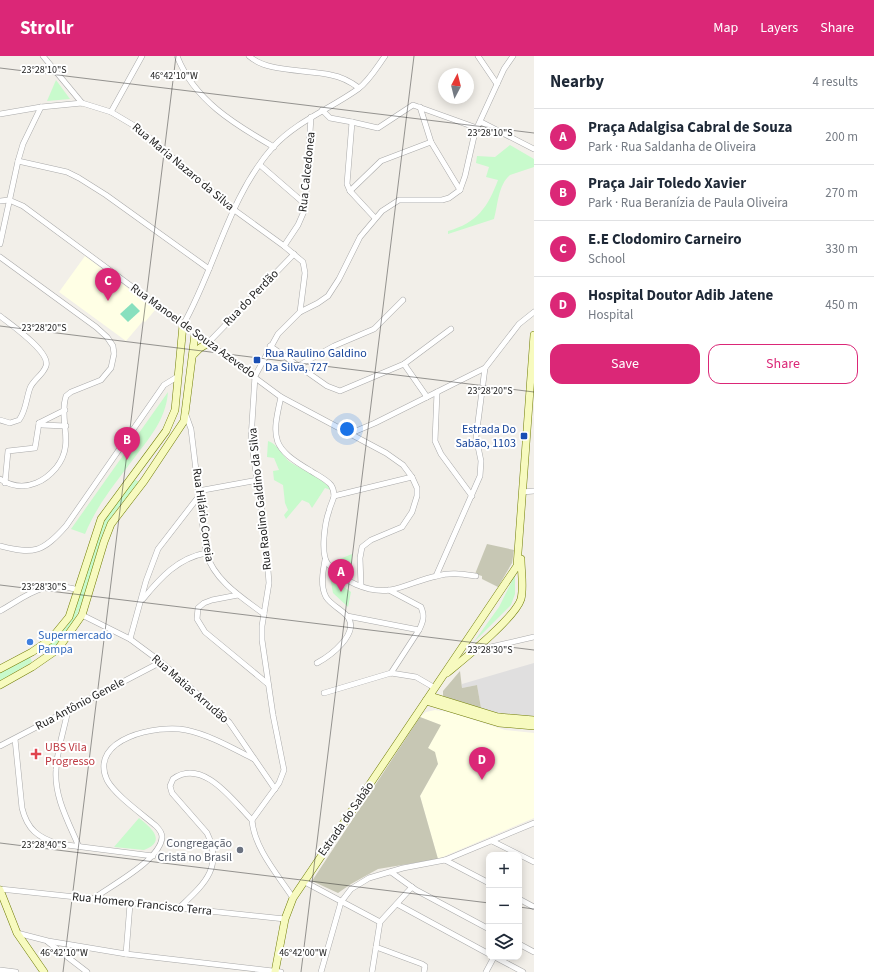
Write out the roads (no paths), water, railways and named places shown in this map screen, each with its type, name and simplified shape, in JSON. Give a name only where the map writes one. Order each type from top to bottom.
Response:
[{"type":"street","points":[[43,56],[82,103]]},
{"type":"street","points":[[111,112],[142,56]]},
{"type":"street","points":[[177,56],[188,78],[211,105],[236,125],[274,147]]},
{"type":"street","points":[[249,56],[260,62],[282,68],[331,75],[350,82],[359,88]]},
{"type":"street","points":[[0,669],[32,652],[51,639],[63,626],[69,617],[94,533],[101,518],[166,431],[175,410],[183,325],[233,209],[260,165],[274,147],[291,130],[359,88],[385,56]]},
{"type":"street","points":[[478,56],[496,84]]},
{"type":"street","points":[[460,190],[464,182],[477,128],[481,122],[496,84],[513,56]]},
{"type":"street","name":"Rua Maria Nazaro da Silva","points":[[0,114],[41,107],[82,103],[111,112],[138,128],[233,209],[284,246],[303,262],[305,270],[300,312]]},
{"type":"street","points":[[322,110],[330,118],[378,128],[410,106],[420,107],[477,128]]},
{"type":"street","points":[[0,244],[23,144],[41,107]]},
{"type":"street","points":[[420,107],[431,142],[460,190]]},
{"type":"street","name":"Rua Calcedonea","points":[[284,246],[300,221],[305,204],[311,117]]},
{"type":"street","points":[[352,122],[346,182],[350,191],[375,218]]},
{"type":"street","points":[[481,122],[534,149]]},
{"type":"street","points":[[350,191],[381,161],[431,142]]},
{"type":"street","points":[[18,161],[67,172],[79,178],[106,195],[208,269]]},
{"type":"street","points":[[260,165],[305,204]]},
{"type":"street","name":"Rua Raolino Galdino da Silva","points":[[252,820],[275,789],[282,778],[284,770],[268,684],[262,640],[269,583],[269,571],[252,439],[255,376],[270,346],[278,334],[300,312],[328,296],[360,237],[375,218],[399,200],[442,200],[450,198],[460,190]]},
{"type":"street","points":[[0,201],[9,200]]},
{"type":"street","name":"Rua Manoel de Souza Azevedo","points":[[9,200],[23,206],[183,325],[255,376],[281,397],[396,459],[412,477]]},
{"type":"street","name":"Rua do Perdão","points":[[208,343],[294,254]]},
{"type":"street","points":[[0,257],[107,336],[114,354],[113,361],[104,377],[68,394],[65,401],[66,451],[52,473],[42,480],[28,485],[12,485],[0,479]]},
{"type":"street","points":[[298,366],[334,346],[374,329],[403,300]]},
{"type":"street","points":[[349,434],[485,368],[519,324],[534,312]]},
{"type":"street","points":[[0,316],[41,350],[47,361],[46,366],[30,388],[25,408],[19,420],[10,423],[0,420]]},
{"type":"street","points":[[270,346],[327,386],[339,391],[404,364],[451,329]]},
{"type":"street","points":[[0,685],[38,663],[58,649],[82,615],[104,542],[111,524],[144,481],[182,426],[186,416],[196,334]]},
{"type":"street","name":"Estrada do Sabão","points":[[277,972],[285,919],[293,898],[303,881],[437,686],[516,566],[519,543],[534,335]]},
{"type":"street","points":[[194,355],[200,348],[208,343]]},
{"type":"street","points":[[404,364],[427,397]]},
{"type":"street","points":[[436,576],[479,479],[481,469],[476,437],[485,368]]},
{"type":"street","points":[[0,546],[27,552],[46,546],[51,542],[66,526],[164,385],[178,377]]},
{"type":"street","points":[[437,392],[435,441],[441,454],[472,496]]},
{"type":"street","points":[[281,397],[275,428],[278,444],[293,460],[327,481],[332,488],[334,496],[325,522],[325,560],[322,576],[324,593],[327,598],[347,616],[419,630]]},
{"type":"street","points":[[39,424],[65,410]]},
{"type":"street","name":"Rua Hilário Correia","points":[[186,416],[191,429],[206,553],[210,567],[216,575],[238,595],[264,614]]},
{"type":"street","points":[[39,424],[42,426],[66,426]]},
{"type":"street","points":[[5,482],[8,451],[35,448],[39,424]]},
{"type":"street","points":[[134,473],[144,481]]},
{"type":"street","points":[[334,496],[412,477],[418,491],[408,520],[399,529],[371,540],[361,550],[361,586]]},
{"type":"street","points":[[130,639],[158,549],[199,493],[258,480]]},
{"type":"street","points":[[522,492],[534,490]]},
{"type":"street","name":"Estrada do Sabão","points":[[443,677],[473,652],[507,619],[518,605],[521,597],[522,581],[519,543]]},
{"type":"street","points":[[141,601],[163,575],[177,564],[192,557],[206,553]]},
{"type":"street","points":[[325,560],[340,575],[361,586],[389,590],[421,607],[424,618],[419,630],[391,673]]},
{"type":"street","points":[[389,590],[436,576],[457,573],[476,576]]},
{"type":"street","points":[[0,611],[37,590],[50,586],[78,590]]},
{"type":"street","points":[[238,595],[204,603],[198,608],[197,619],[205,632],[268,684]]},
{"type":"street","name":"Rua Matias Arrudão","points":[[82,615],[130,639],[161,662],[229,722],[275,789]]},
{"type":"street","points":[[317,664],[340,646],[348,635],[350,626],[347,616]]},
{"type":"street","points":[[466,641],[464,649],[468,652],[473,652],[534,637]]},
{"type":"street","points":[[32,652],[38,663]]},
{"type":"street","name":"Rua Antônio Genele","points":[[0,746],[161,662]]},
{"type":"street","points":[[324,693],[391,673],[416,677],[437,686],[440,697],[446,701]]},
{"type":"street","points":[[428,698],[446,701],[498,717],[534,720]]},
{"type":"street","points":[[428,698],[499,723],[534,726]]},
{"type":"street","points":[[68,710],[56,764],[56,786],[59,798],[79,847]]},
{"type":"street","points":[[93,899],[153,856],[161,840],[160,831],[112,787],[105,775],[105,760],[113,747],[124,738],[141,733],[174,728],[198,733],[254,759]]},
{"type":"street","points":[[15,739],[22,808],[28,826],[39,836],[49,841],[79,847],[153,856]]},
{"type":"street","points":[[180,907],[207,879],[213,868],[210,840],[207,833],[172,793],[170,786],[173,779],[188,773],[198,773],[205,776],[222,789],[252,820],[253,828],[260,847],[293,898]]},
{"type":"street","points":[[321,972],[341,902],[352,889],[369,878],[446,860],[534,823]]},
{"type":"street","points":[[492,840],[534,862]]},
{"type":"street","points":[[446,860],[486,881]]},
{"type":"street","points":[[391,872],[412,887],[486,926]]},
{"type":"street","points":[[303,881],[380,922]]},
{"type":"street","points":[[372,972],[380,922],[412,887]]},
{"type":"street","points":[[0,889],[2,905],[17,933],[44,972]]},
{"type":"street","name":"Rua Homero Francisco Terra","points":[[0,889],[130,904],[180,907],[285,919]]},
{"type":"street","points":[[522,901],[534,907]]},
{"type":"street","points":[[126,954],[130,904]]},
{"type":"street","points":[[397,904],[486,952]]},
{"type":"street","points":[[17,933],[48,941],[126,954],[277,972]]},
{"type":"street","points":[[48,941],[87,972]]},
{"type":"street","points":[[522,946],[534,952]]},
{"type":"street","points":[[376,947],[422,964],[424,966],[424,972]]},
{"type":"street","points":[[486,972],[492,960]]},
{"type":"street","points":[[500,960],[523,972]]},
{"type":"street","points":[[0,970],[16,972]]},
{"type":"place","name":"E.E Clodomiro Carneiro","points":[[108,301]]},
{"type":"place","name":"Rua Raulino Galdino Da Silva, 727","points":[[257,360]]},
{"type":"place","name":"Estrada Do Sabão, 1103","points":[[524,436]]},
{"type":"place","name":"Praça Jair Toledo Xavier","points":[[127,460]]},
{"type":"place","name":"Praça Adalgisa Cabral de Souza","points":[[341,592]]},
{"type":"place","name":"Supermercado Pampa","points":[[30,642]]},
{"type":"place","name":"UBS Vila Progresso","points":[[36,754]]},
{"type":"place","name":"Hospital Doutor Adib Jatene","points":[[482,780]]},
{"type":"place","name":"Congregação Cristã no Brasil","points":[[240,850]]}]
